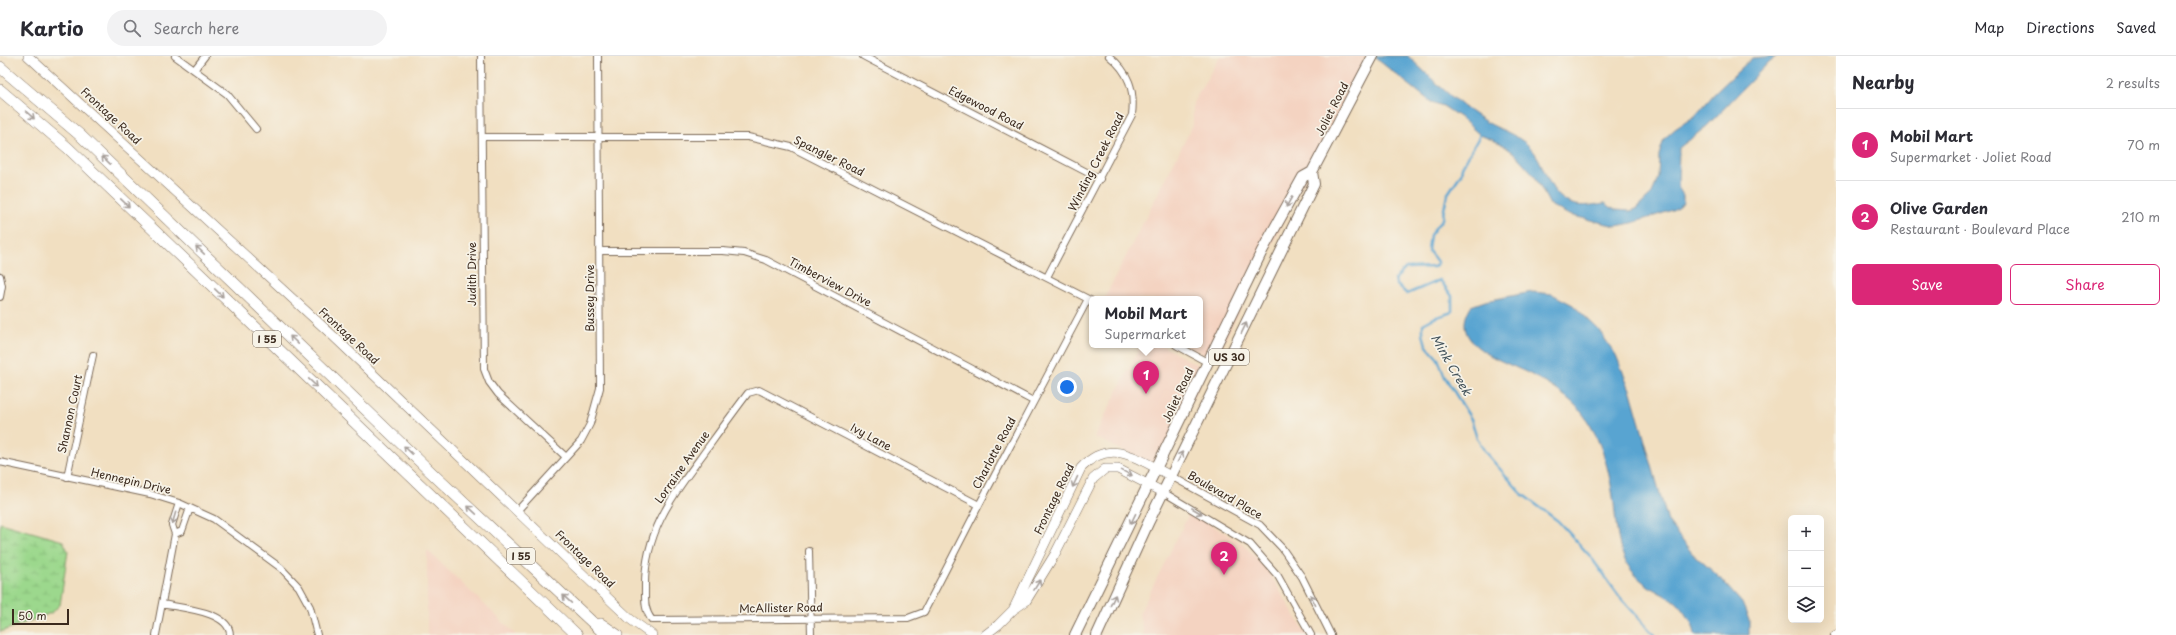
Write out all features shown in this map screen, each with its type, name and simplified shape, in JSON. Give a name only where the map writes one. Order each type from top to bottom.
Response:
[{"type":"highway","name":"I 55","points":[[0,66],[81,136],[436,477],[606,635]]},
{"type":"highway","name":"I 55","points":[[0,90],[68,148],[577,635]]},
{"type":"highway","points":[[531,592],[568,635]]},
{"type":"highway","points":[[580,610],[617,635]]},
{"type":"main road","name":"Joliet Road","points":[[1075,635],[1262,251],[1303,177],[1312,172],[1373,56]]},
{"type":"main road","name":"Joliet Road","points":[[1097,635],[1163,492],[1314,184],[1312,172]]},
{"type":"street","name":"Frontage Road","points":[[28,56],[331,334],[630,619],[652,635]]},
{"type":"street","points":[[175,56],[227,94],[256,129]]},
{"type":"street","points":[[194,70],[205,56]]},
{"type":"street","name":"Judith Drive","points":[[481,56],[484,369],[489,382],[498,394],[566,457]]},
{"type":"street","name":"Bussey Drive","points":[[517,511],[581,441],[590,424],[600,388],[598,56]]},
{"type":"street","name":"Edgewood Road","points":[[863,56],[1100,179]]},
{"type":"street","name":"Winding Creek Road","points":[[1047,277],[1100,179],[1132,115],[1134,101],[1132,88],[1127,76],[1118,64],[1109,56]]},
{"type":"street","name":"Spangler Road","points":[[482,138],[748,137],[791,147],[1089,299]]},
{"type":"street","name":"Timberview Drive","points":[[599,251],[723,251],[744,253],[766,260],[1033,401]]},
{"type":"street","points":[[0,276],[2,286],[0,297]]},
{"type":"street","name":"Charlotte Road","points":[[918,616],[924,612],[1033,401],[1089,302]]},
{"type":"street","points":[[1181,348],[1207,362]]},
{"type":"street","name":"Shannon Court","points":[[67,477],[93,355]]},
{"type":"street","name":"Ivy Lane","points":[[754,390],[759,390],[978,505]]},
{"type":"street","name":"Lorraine Avenue","points":[[647,614],[645,584],[647,562],[653,538],[662,513],[674,494],[748,393],[754,390]]},
{"type":"street","name":"Frontage Road","points":[[1013,610],[1081,468],[1089,459],[1099,453],[1122,452],[1171,476]]},
{"type":"street","name":"Hennepin Drive","points":[[0,462],[150,494],[179,502],[228,527],[282,568],[299,587],[310,607],[317,635]]},
{"type":"street","name":"Frontage Road","points":[[985,635],[1013,610],[1026,601],[1055,554],[1093,479],[1105,469],[1118,469],[1163,492]]},
{"type":"street","name":"Boulevard Place","points":[[1171,476],[1260,525],[1282,548],[1302,577],[1331,635]]},
{"type":"street","points":[[1163,492],[1250,544],[1278,576],[1311,635]]},
{"type":"street","points":[[156,635],[175,534],[172,525],[179,502]]},
{"type":"street","points":[[175,534],[182,531],[190,508]]},
{"type":"street","points":[[809,551],[811,635]]},
{"type":"street","points":[[162,604],[215,615],[225,622],[230,635]]},
{"type":"street","name":"McAllister Road","points":[[647,614],[652,620],[810,617],[908,618],[918,616]]},
{"type":"shaded area","points":[[1220,56],[1366,56],[1215,360],[1192,348],[1203,348],[1203,296],[1106,296],[1193,125],[1193,103]]},
{"type":"shaded area","points":[[1139,348],[1167,348],[1207,370],[1157,467],[1094,437]]},
{"type":"shaded area","points":[[1190,512],[1243,544],[1266,568],[1307,635],[1144,635],[1139,614]]},
{"type":"shaded area","points":[[427,550],[489,609],[516,635],[427,635]]},
{"type":"green space","points":[[0,523],[63,541],[68,551],[60,605],[51,613],[0,632]]},
{"type":"water","points":[[1373,56],[1408,56],[1443,89],[1470,111],[1486,122],[1519,138],[1535,153],[1553,189],[1564,200],[1574,205],[1605,203],[1615,210],[1630,211],[1636,209],[1652,194],[1658,177],[1659,155],[1664,139],[1675,129],[1695,116],[1715,93],[1752,58],[1777,56],[1770,61],[1707,126],[1679,148],[1678,187],[1683,195],[1683,203],[1673,210],[1632,223],[1616,226],[1569,215],[1550,205],[1534,175],[1514,153],[1500,143],[1480,135],[1461,118],[1443,106],[1431,102]]},
{"type":"water","points":[[1532,292],[1552,294],[1573,305],[1598,329],[1616,355],[1631,392],[1668,522],[1692,553],[1717,575],[1742,603],[1749,620],[1749,635],[1695,635],[1691,622],[1679,605],[1673,599],[1649,586],[1630,569],[1624,558],[1617,532],[1612,490],[1605,460],[1594,432],[1586,419],[1577,407],[1557,390],[1530,374],[1494,357],[1472,342],[1466,332],[1465,320],[1471,306],[1485,301]]},
{"type":"waterway","name":"Mink Creek","points":[[1480,135],[1462,167],[1461,174],[1447,195],[1442,219],[1430,235],[1428,250],[1438,263],[1434,267],[1406,268],[1395,279],[1396,284],[1407,294],[1440,280],[1452,296],[1452,312],[1434,318],[1423,324],[1423,334],[1426,345],[1438,359],[1445,377],[1471,419],[1477,438],[1485,452],[1522,494],[1558,521],[1590,556],[1619,596],[1654,635]]},
{"type":"place","name":"Mobil Mart","points":[[1146,394]]},
{"type":"place","name":"Olive Garden","points":[[1224,575]]}]
